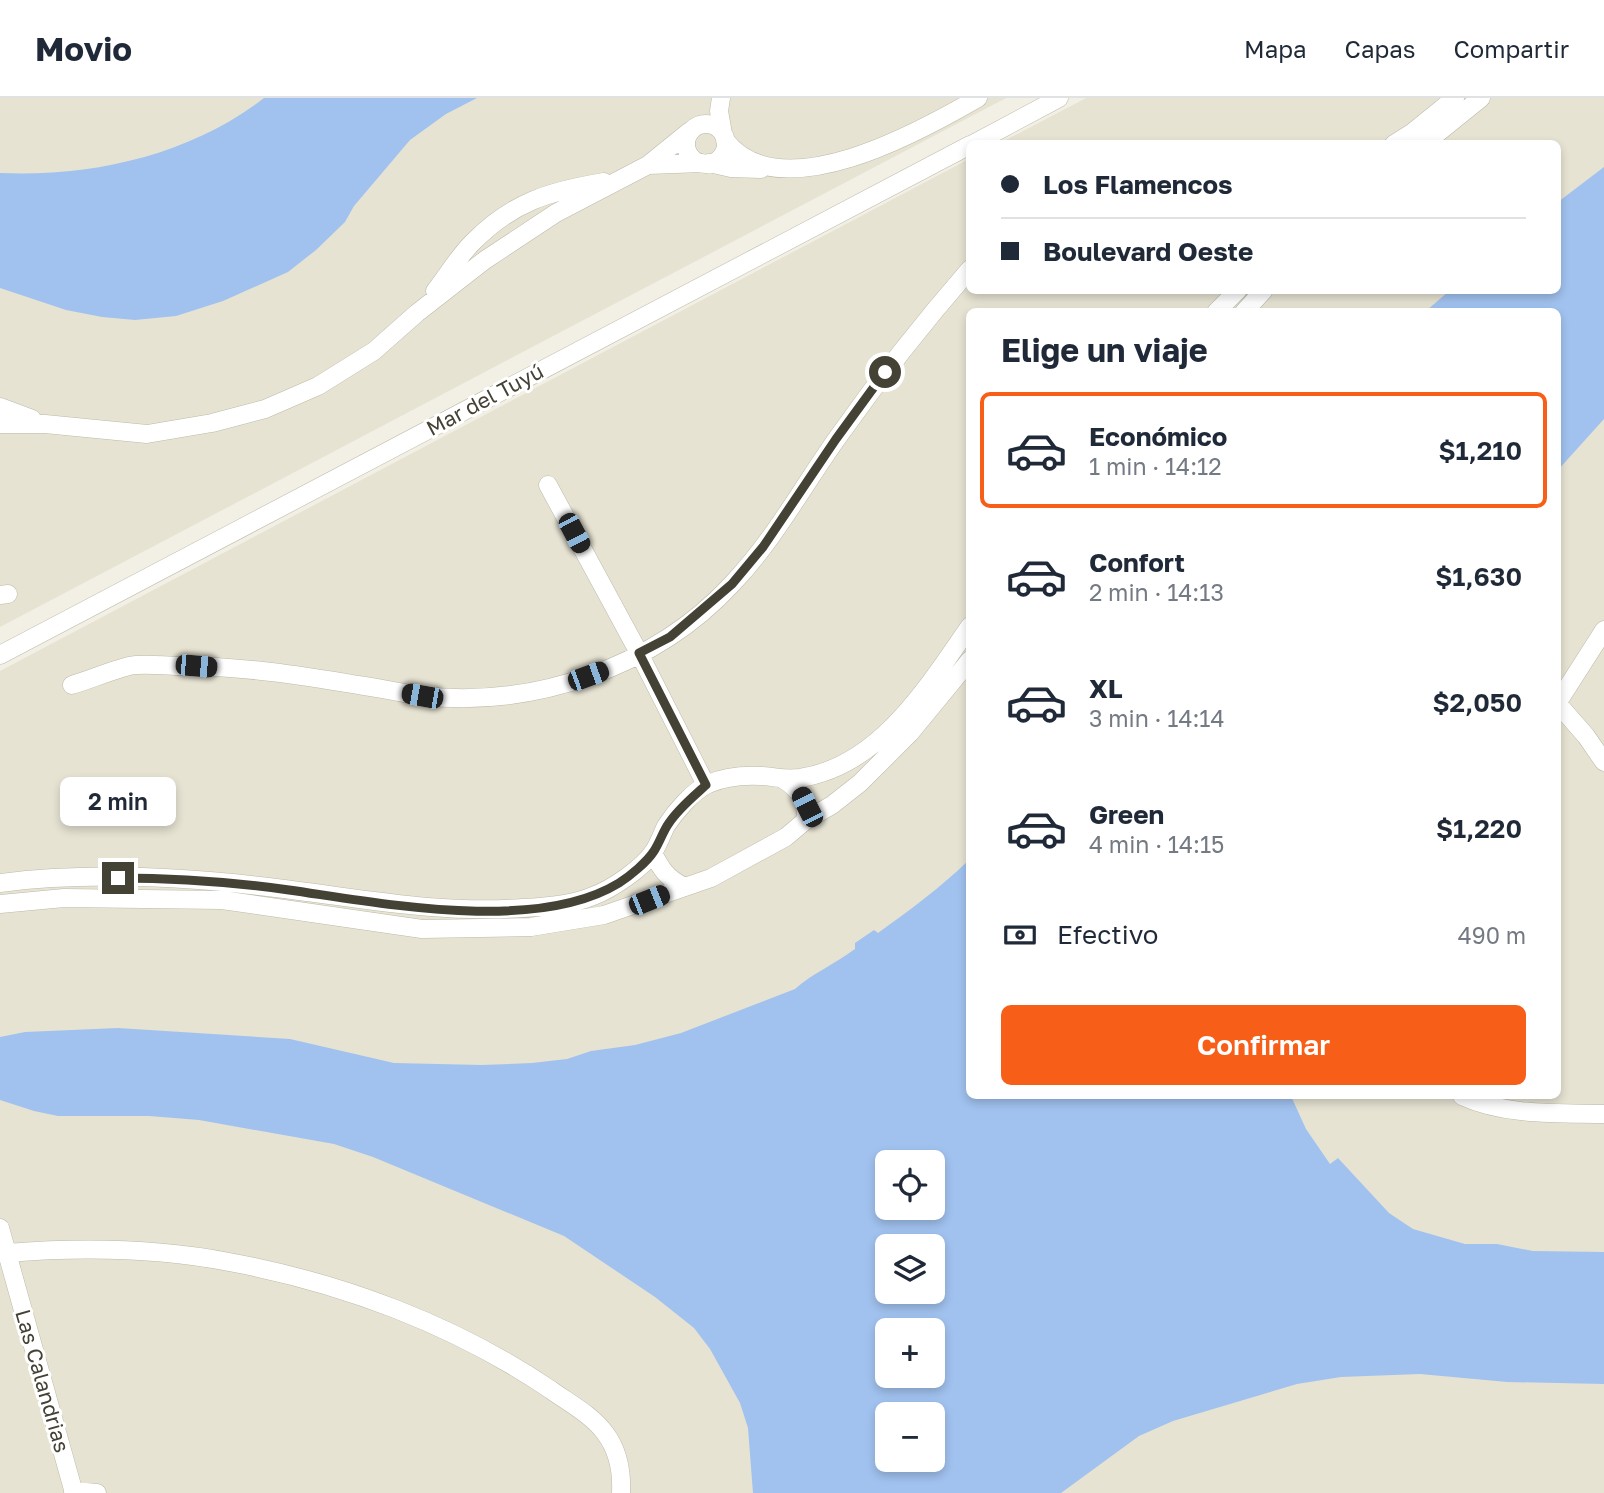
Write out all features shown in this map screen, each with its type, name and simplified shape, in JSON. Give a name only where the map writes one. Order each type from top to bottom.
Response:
[{"type":"street","points":[[0,424],[45,424],[147,434],[212,423],[265,410],[318,386],[374,351],[417,313],[485,260],[556,213],[648,165],[693,129],[719,98]]},
{"type":"street","points":[[719,98],[724,137],[724,152],[720,158],[706,163],[690,156],[685,144],[693,129],[709,124],[720,129],[724,137],[743,157],[774,168]]},
{"type":"street","points":[[648,165],[706,163],[754,170],[823,166],[878,150],[978,98]]},
{"type":"street","name":"Mar del Tuyú","points":[[979,140],[1059,98]]},
{"type":"street","points":[[1400,140],[1455,98]]},
{"type":"street","points":[[1428,140],[1480,98]]},
{"type":"street","name":"Mar del Tuyú","points":[[0,655],[966,147]]},
{"type":"street","points":[[417,313],[470,245],[514,209],[564,188],[621,179]]},
{"type":"street","points":[[545,195],[556,213]]},
{"type":"street","points":[[470,245],[485,260]]},
{"type":"street","points":[[72,685],[131,666],[196,666],[293,674],[422,696],[492,697],[567,684],[608,669],[670,637],[732,584],[763,547],[885,372],[966,274]]},
{"type":"street","points":[[1220,308],[1234,294]]},
{"type":"street","points":[[1248,308],[1260,294]]},
{"type":"street","points":[[0,407],[45,424]]},
{"type":"street","points":[[548,485],[639,653],[706,785]]},
{"type":"street","points":[[1561,698],[1604,630]]},
{"type":"street","points":[[0,883],[69,878],[143,878],[422,929],[493,920],[593,897],[621,882],[653,853],[680,808],[706,785],[729,778],[752,776],[783,780],[814,776],[839,767],[869,750],[896,722],[966,631]]},
{"type":"street","points":[[493,920],[531,926],[604,915],[710,878],[749,858],[786,838],[806,820],[832,805],[860,783],[910,733],[966,665]]},
{"type":"street","points":[[931,678],[946,691]]},
{"type":"street","points":[[1561,707],[1604,762]]},
{"type":"street","points":[[783,780],[797,789],[807,807],[806,820]]},
{"type":"street","points":[[653,853],[669,879],[683,886]]},
{"type":"street","points":[[0,904],[64,898],[223,891]]},
{"type":"street","points":[[1470,1099],[1494,1108],[1604,1114]]},
{"type":"street","name":"Las Calandrias","points":[[0,1228],[74,1492]]},
{"type":"street","points":[[7,1253],[81,1248],[157,1252],[227,1261],[318,1283],[416,1317],[472,1344],[538,1381],[593,1421],[605,1433],[617,1455],[621,1493]]},
{"type":"street","points":[[74,1492],[97,1493]]},
{"type":"shaded area","points":[[0,98],[1006,98],[0,627]]},
{"type":"shaded area","points":[[1086,98],[1604,98],[1604,1493],[0,1493],[0,671],[966,161],[966,294],[1561,294],[1561,140],[1006,140]]},
{"type":"water","points":[[264,98],[477,98],[446,114],[410,140],[354,206],[345,222],[316,250],[288,272],[223,301],[176,316],[135,320],[66,310],[0,288],[0,173],[70,171],[139,158],[205,134]]},
{"type":"water","points":[[1604,167],[1604,419],[1561,467],[1561,308],[1429,308],[1446,294],[1561,294],[1561,200]]},
{"type":"water","points":[[966,863],[966,1099],[1292,1099],[1306,1129],[1330,1164],[1338,1158],[1389,1213],[1413,1229],[1465,1244],[1497,1244],[1533,1251],[1604,1252],[1604,1384],[1507,1382],[1420,1374],[1341,1377],[1297,1384],[1173,1421],[1139,1436],[1061,1493],[753,1493],[748,1428],[740,1403],[710,1349],[694,1328],[655,1297],[564,1236],[373,1157],[334,1144],[199,1120],[149,1116],[58,1116],[0,1100],[0,1037],[25,1032],[118,1028],[290,1039],[394,1063],[482,1065],[567,1059],[591,1051],[635,1045],[681,1033],[795,989],[855,949],[855,943],[874,930],[878,933]]},
{"type":"route","points":[[118,878],[225,882],[390,905],[492,911],[546,907],[593,897],[621,882],[653,853],[680,808],[706,785],[639,653],[670,637],[732,584],[763,547],[885,372]]}]
